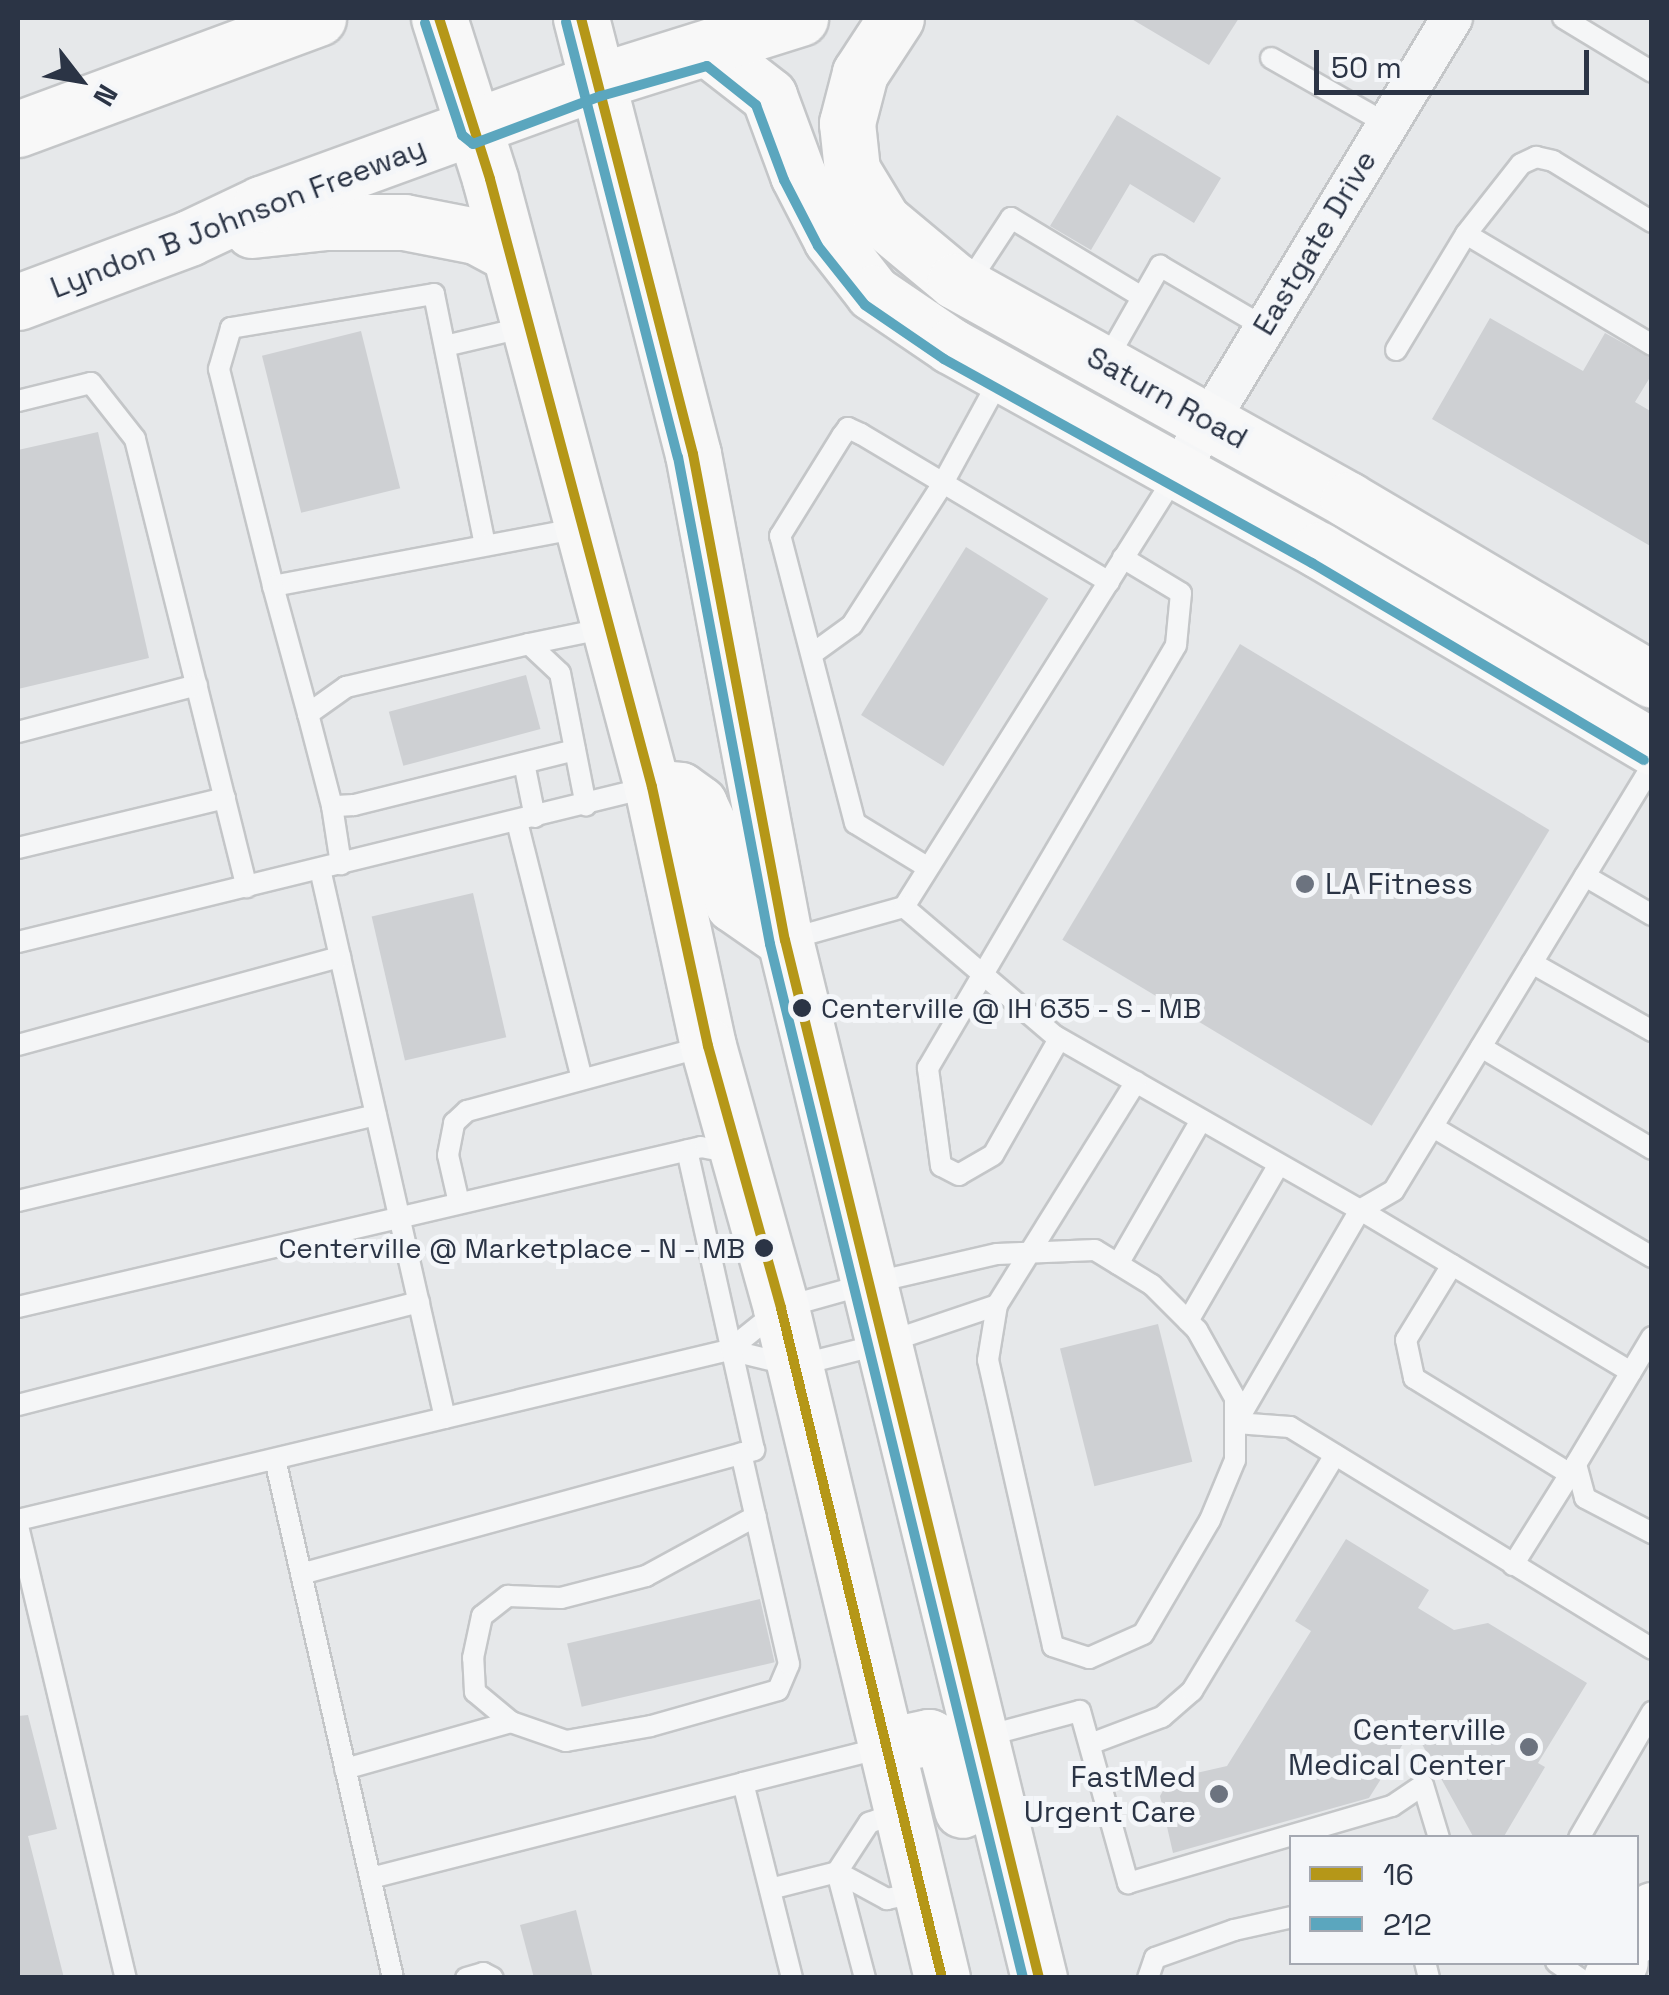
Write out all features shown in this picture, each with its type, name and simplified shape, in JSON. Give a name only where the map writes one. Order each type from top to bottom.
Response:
[{"type":"main road","points":[[18,129],[318,18]]},
{"type":"main road","points":[[439,18],[476,129],[652,786],[708,1046],[713,1152],[781,1308],[942,1978]]},
{"type":"main road","points":[[581,18],[693,454],[785,940],[1039,1978]]},
{"type":"main road","name":"Lyndon B Johnson Freeway","points":[[18,302],[189,238],[261,204],[476,129],[596,82],[710,50],[800,18]]},
{"type":"main road","name":"Saturn Road","points":[[896,18],[860,73],[847,123],[852,170],[883,222],[966,286],[1208,421],[1652,680]]},
{"type":"main road","name":"Saturn Road","points":[[710,50],[768,96],[798,175],[831,238],[873,293],[952,346],[1179,470],[1652,747]]},
{"type":"main road","points":[[189,238],[327,222],[404,222],[476,236],[508,253]]},
{"type":"main road","points":[[652,786],[680,790],[700,804],[717,842],[733,904],[785,940]]},
{"type":"main road","points":[[886,1746],[929,1737],[944,1744],[970,1836],[1016,1883]]},
{"type":"main road","points":[[1639,1938],[1652,1910]]},
{"type":"street","name":"Eastgate Drive","points":[[1179,470],[1452,18]]},
{"type":"lane","points":[[1572,20],[1652,72]]},
{"type":"lane","points":[[1271,58],[1387,124]]},
{"type":"lane","points":[[1396,350],[1466,234],[1521,164],[1536,158],[1553,161],[1652,222]]},
{"type":"lane","points":[[966,286],[1012,218],[1142,297]]},
{"type":"lane","points":[[1466,234],[1652,345]]},
{"type":"lane","points":[[1105,363],[1160,266],[1264,327]]},
{"type":"lane","points":[[445,1418],[340,958],[330,867],[332,806],[272,586],[219,369],[231,328],[434,294],[485,545]]},
{"type":"lane","points":[[444,346],[528,327]]},
{"type":"lane","points":[[812,654],[852,625],[943,484],[1002,374]]},
{"type":"lane","points":[[18,401],[91,384],[135,439],[248,887]]},
{"type":"lane","points":[[928,868],[855,822],[780,536],[842,436],[848,428],[861,434],[1109,582]]},
{"type":"lane","points":[[785,940],[904,906],[1179,470]]},
{"type":"lane","points":[[272,586],[580,528]]},
{"type":"lane","points":[[1060,1039],[993,1155],[958,1175],[940,1166],[928,1068],[1176,645],[1180,593],[1123,558]]},
{"type":"lane","points":[[308,714],[346,687],[608,628]]},
{"type":"lane","points":[[529,644],[560,673],[586,805]]},
{"type":"lane","points":[[18,732],[197,685]]},
{"type":"lane","points":[[332,806],[354,805],[575,750]]},
{"type":"lane","points":[[524,763],[526,820],[582,1078]]},
{"type":"lane","points":[[1236,1423],[1360,1210],[1394,1190],[1652,766]]},
{"type":"lane","points":[[18,942],[652,786]]},
{"type":"lane","points":[[18,848],[225,798]]},
{"type":"lane","points":[[1584,876],[1652,915]]},
{"type":"lane","points":[[904,906],[1060,1039],[1360,1210],[1631,1372]]},
{"type":"lane","points":[[18,1044],[340,958]]},
{"type":"lane","points":[[1532,963],[1652,1031]]},
{"type":"lane","points":[[459,1204],[448,1155],[454,1123],[466,1111],[708,1046]]},
{"type":"lane","points":[[1480,1048],[1652,1148]]},
{"type":"lane","points":[[126,1978],[18,1523],[729,1350],[781,1308],[867,1284],[997,1254],[1029,1253],[1095,1250],[1152,1285],[1188,1321],[1235,1398],[1236,1460],[1210,1520],[1144,1634],[1089,1658],[1053,1646],[988,1360],[997,1305],[1029,1253],[1136,1082]]},
{"type":"lane","points":[[18,1201],[376,1115]]},
{"type":"lane","points":[[1118,1264],[1202,1120]]},
{"type":"lane","points":[[1433,1127],[1652,1257]]},
{"type":"lane","points":[[18,1307],[459,1204],[713,1152],[729,1350],[754,1450],[301,1574]]},
{"type":"lane","points":[[1188,1321],[1279,1164]]},
{"type":"lane","points":[[1452,1264],[1406,1340],[1414,1378],[1573,1469],[1585,1498],[1652,1534]]},
{"type":"lane","points":[[18,1405],[419,1302]]},
{"type":"lane","points":[[729,1350],[795,1366],[882,1344],[997,1305]]},
{"type":"lane","points":[[1514,1565],[1652,1338]]},
{"type":"lane","points":[[1236,1423],[1290,1428],[1652,1649]]},
{"type":"lane","points":[[742,1454],[756,1516],[789,1664],[778,1690],[651,1726],[566,1741],[512,1722],[475,1692],[473,1658],[482,1616],[508,1596],[561,1598],[646,1576],[756,1516]]},
{"type":"lane","points":[[1090,1744],[1162,1717],[1192,1692],[1335,1455]]},
{"type":"lane","points":[[275,1459],[393,1978]]},
{"type":"lane","points":[[980,1738],[1080,1711],[1128,1883],[1289,1836]]},
{"type":"lane","points":[[1580,1835],[1652,1712]]},
{"type":"lane","points":[[345,1769],[512,1722]]},
{"type":"lane","points":[[370,1878],[886,1746]]},
{"type":"lane","points":[[743,1783],[792,1978]]},
{"type":"lane","points":[[1293,1835],[1392,1806],[1423,1785],[1438,1835]]},
{"type":"lane","points":[[865,1978],[837,1872],[869,1823],[902,1810]]},
{"type":"lane","points":[[770,1889],[837,1872],[888,1898],[922,1892]]},
{"type":"lane","points":[[1148,1978],[1155,1958],[1234,1930],[1289,1917]]},
{"type":"lane","points":[[466,1978],[483,1973],[492,1978]]},
{"type":"building","points":[[1130,18],[1239,18],[1209,65]]},
{"type":"building","points":[[1117,115],[1221,178],[1194,223],[1130,184],[1091,250],[1050,226]]},
{"type":"building","points":[[1490,318],[1583,371],[1605,333],[1652,359],[1652,374],[1635,402],[1652,412],[1652,547],[1432,419]]},
{"type":"building","points":[[361,331],[400,488],[301,513],[262,356]]},
{"type":"building","points":[[98,432],[149,658],[18,689],[18,450]]},
{"type":"building","points":[[966,547],[1048,598],[943,766],[861,715]]},
{"type":"building","name":"LA Fitness","points":[[1240,644],[1549,830],[1372,1126],[1062,940]]},
{"type":"building","points":[[526,675],[540,729],[403,766],[389,712]]},
{"type":"building","points":[[473,893],[506,1037],[405,1061],[372,916]]},
{"type":"building","points":[[1158,1324],[1192,1462],[1094,1486],[1060,1348]]},
{"type":"building","points":[[1346,1539],[1429,1590],[1418,1608],[1454,1630],[1488,1623],[1587,1683],[1538,1763],[1545,1767],[1505,1835],[1472,1835],[1413,1728],[1369,1798],[1173,1853],[1160,1796],[1170,1779],[1227,1766],[1311,1631],[1295,1621]]},
{"type":"building","points":[[760,1599],[775,1662],[582,1707],[567,1644]]},
{"type":"building","points":[[28,1715],[57,1829],[28,1836],[64,1978],[18,1978],[18,1716]]},
{"type":"building","points":[[576,1910],[593,1978],[534,1978],[520,1925]]},
{"type":"transit line","name":"16","points":[[439,18],[490,179],[652,787],[708,1046],[781,1308],[942,1978]]},
{"type":"transit line","name":"16","points":[[581,18],[693,454],[785,940],[1039,1978]]},
{"type":"transit line","name":"212","points":[[566,22],[678,457],[770,944],[1023,1978]]},
{"type":"transit line","name":"212","points":[[425,23],[462,135],[473,144],[601,96],[707,66],[756,105],[784,180],[818,246],[865,305],[944,359],[1312,563],[1644,760]]},
{"type":"place","name":"LA Fitness","points":[[1305,884]]},
{"type":"place","name":"Centerville @ IH 635 - S - MB","points":[[802,1008]]},
{"type":"place","name":"Centerville @ Marketplace - N - MB","points":[[764,1248]]},
{"type":"place","name":"Centerville Medical Center","points":[[1529,1747]]},
{"type":"place","name":"FastMed Urgent Care","points":[[1219,1794]]}]
